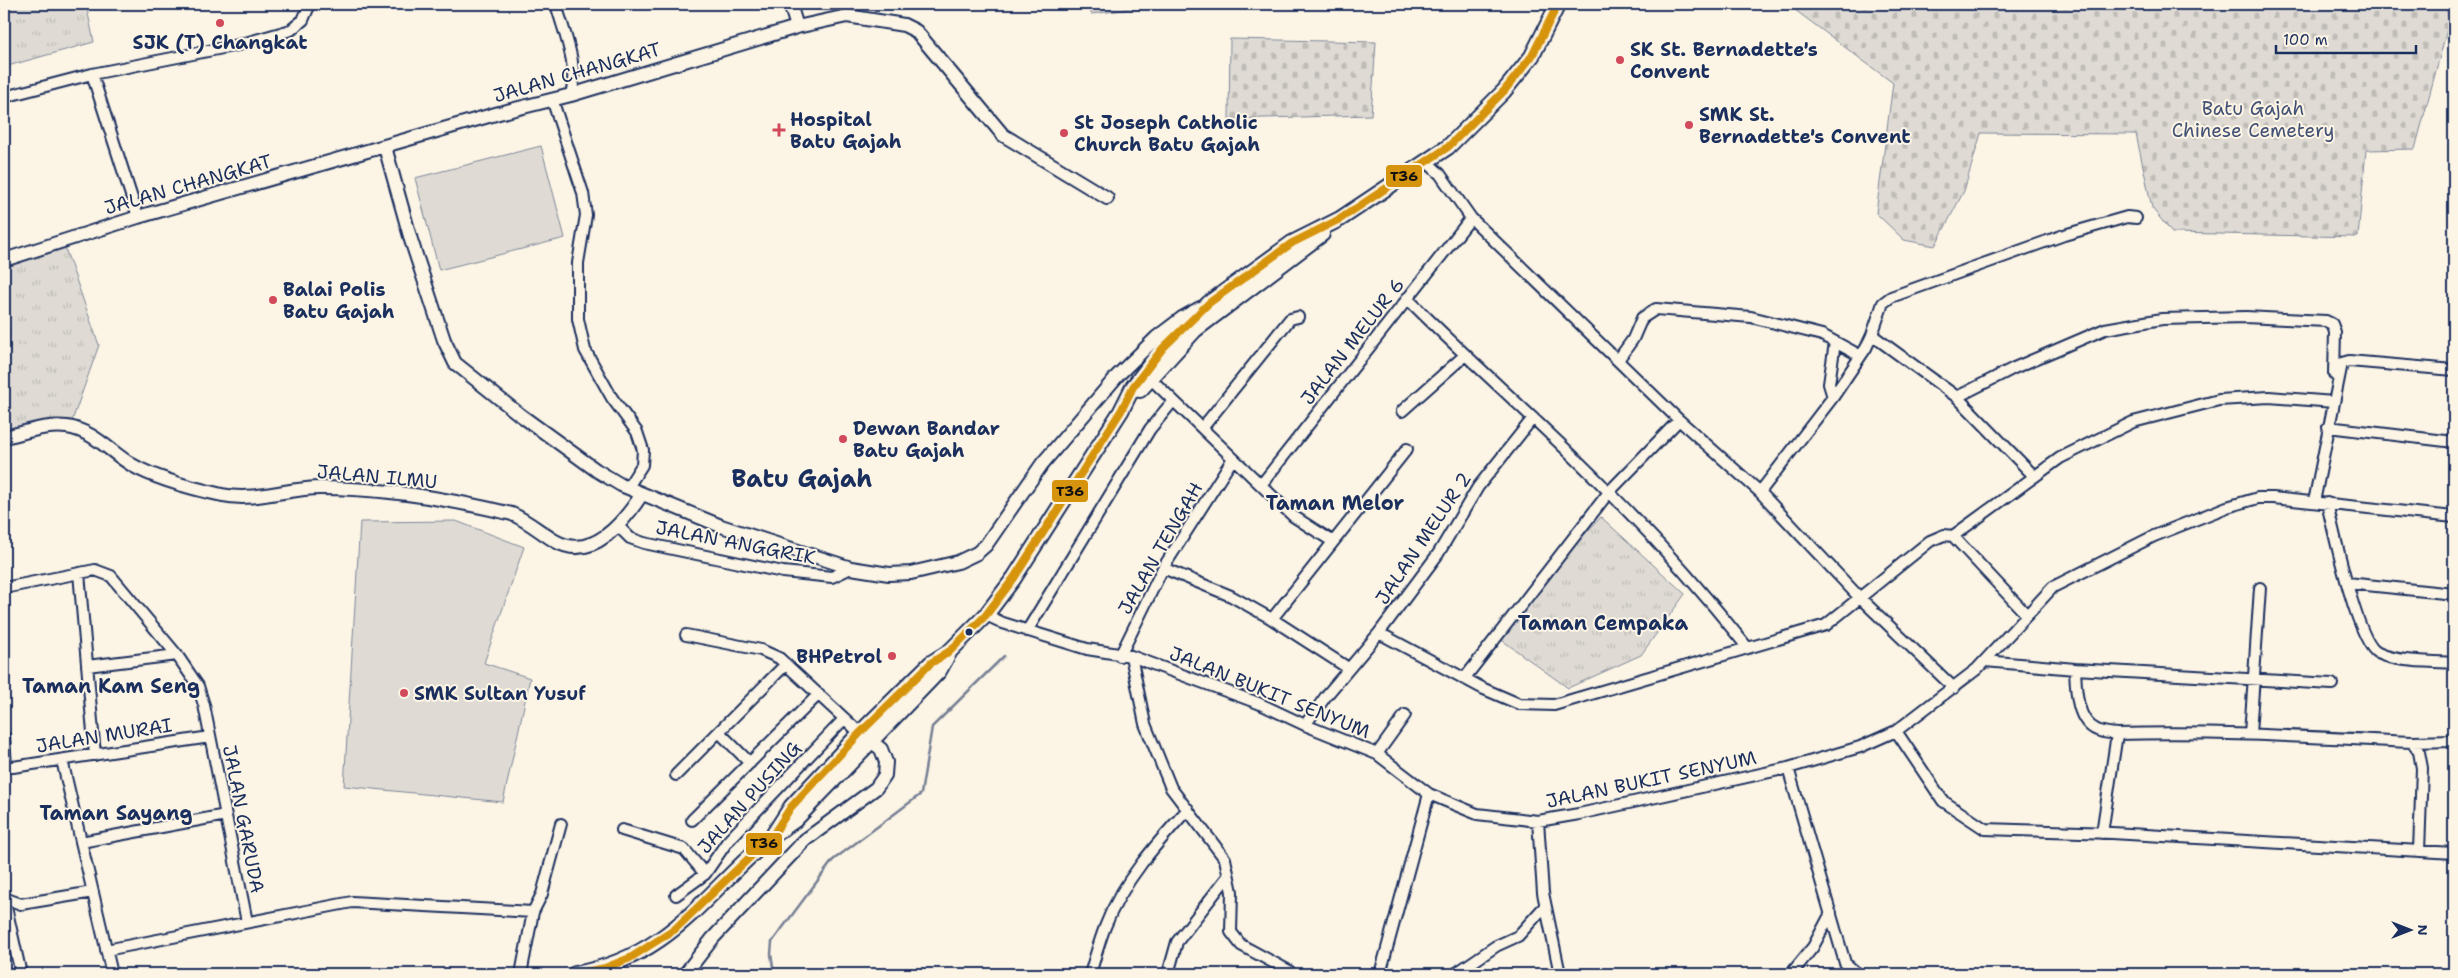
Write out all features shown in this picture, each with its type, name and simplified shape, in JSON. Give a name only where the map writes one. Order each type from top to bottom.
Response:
[{"type":"main road","points":[[575,974],[605,968],[630,958],[674,930],[773,835],[791,807],[866,737],[931,663],[950,651],[986,615],[1014,578],[1121,411],[1133,387],[1179,331],[1209,303],[1292,243],[1340,219],[1448,147],[1504,91],[1532,56],[1558,4]]},
{"type":"main road","points":[[1121,411],[1195,330],[1246,289],[1313,242],[1340,219]]},
{"type":"main road","points":[[1179,331],[1195,330]]},
{"type":"street","points":[[4,97],[92,74],[238,45],[291,30],[303,20],[310,4]]},
{"type":"street","points":[[556,4],[574,76],[571,96]]},
{"type":"street","points":[[790,4],[797,27]]},
{"type":"street","name":"JALAN CHANGKAT","points":[[4,260],[138,217],[552,99],[571,96],[797,27],[847,16],[897,24],[916,31],[1003,135],[1107,198]]},
{"type":"street","points":[[92,74],[138,217]]},
{"type":"street","points":[[552,99],[583,193],[586,214],[578,272],[578,319],[585,350],[612,398],[637,432],[643,450],[642,465],[628,487]]},
{"type":"street","points":[[386,147],[411,240],[444,340],[455,363],[526,420],[596,470],[628,487],[721,526],[850,568],[889,574],[911,573],[958,562],[977,553],[986,545],[1042,464],[1118,375],[1157,337],[1182,318],[1209,303]]},
{"type":"street","points":[[1427,162],[1440,174],[1468,214],[1679,420],[1760,492],[1859,597],[1954,688]]},
{"type":"street","name":"JALAN MELUR 6","points":[[1261,485],[1407,298],[1468,214]]},
{"type":"street","points":[[1760,492],[1833,397],[1866,348],[1883,303],[1891,297],[2064,235],[2128,217],[2136,218]]},
{"type":"street","points":[[1407,298],[1464,356],[1533,418],[1609,492],[1708,598],[1747,647]]},
{"type":"street","points":[[1618,360],[1633,339],[1642,318],[1656,309],[1751,317],[1822,335],[1860,355]]},
{"type":"street","points":[[1203,427],[1290,319],[1298,317]]},
{"type":"street","points":[[1957,398],[2014,368],[2105,329],[2162,319],[2246,317],[2326,321],[2332,324],[2335,332],[2334,374],[2338,378]]},
{"type":"street","points":[[1157,337],[1179,331]]},
{"type":"street","points":[[1872,335],[1957,398],[2034,476]]},
{"type":"street","points":[[1833,397],[1829,384],[1835,342]]},
{"type":"street","points":[[1402,412],[1464,356]]},
{"type":"street","points":[[2314,502],[2340,366],[2349,361],[2454,370]]},
{"type":"street","points":[[1151,379],[1203,427],[1232,460],[1293,516],[1332,541]]},
{"type":"street","points":[[1953,536],[2060,458],[2133,422],[2219,400],[2269,397],[2334,402]]},
{"type":"street","points":[[1027,631],[1150,429],[1173,401]]},
{"type":"street","name":"JALAN MELUR 2","points":[[1305,725],[1438,554],[1478,487],[1533,418]]},
{"type":"street","points":[[1464,679],[1609,492],[1679,420]]},
{"type":"street","name":"JALAN ILMU","points":[[4,437],[50,427],[82,430],[133,465],[224,496],[241,497],[318,488],[419,496],[512,514],[526,520],[557,542],[578,547],[588,546],[618,526],[629,514],[642,494]]},
{"type":"street","points":[[2328,427],[2454,442]]},
{"type":"street","points":[[1272,619],[1332,541],[1407,449]]},
{"type":"street","name":"JALAN TENGAH","points":[[1120,656],[1164,568],[1232,460]]},
{"type":"street","name":"JALAN BUKIT SENYUM","points":[[986,615],[1003,623],[1087,649],[1120,656],[1131,656],[1258,703],[1305,725],[1377,754],[1428,794],[1477,814],[1538,821],[1579,814],[1788,768],[1860,747],[1896,732],[1954,688],[1985,661],[2026,614],[2053,588],[2154,536],[2209,514],[2258,498],[2454,517]]},
{"type":"street","points":[[2327,504],[2347,583],[2369,645],[2378,653],[2400,658],[2454,663]]},
{"type":"street","name":"JALAN ANGGRIK","points":[[618,526],[630,538],[644,543],[783,572],[832,577],[850,568]]},
{"type":"street","points":[[1378,633],[1464,679],[1519,704],[1554,705],[1826,625],[1930,541],[1944,535],[1953,536],[2026,614]]},
{"type":"street","points":[[1164,568],[1231,596],[1272,619],[1348,668]]},
{"type":"street","name":"JALAN GARUDA","points":[[4,588],[95,570],[111,576],[177,655],[198,686],[247,922],[352,902],[533,912]]},
{"type":"street","points":[[79,573],[95,754]]},
{"type":"street","points":[[2347,583],[2454,594]]},
{"type":"street","points":[[2250,734],[2260,588]]},
{"type":"street","points":[[685,974],[713,938],[805,840],[876,788],[885,775],[886,762],[881,749],[844,719],[779,658],[761,650],[686,635]]},
{"type":"street","points":[[87,666],[177,655]]},
{"type":"street","points":[[1131,656],[1145,724],[1171,788],[1225,859],[1232,892],[1232,932],[1241,945],[1289,971]]},
{"type":"street","points":[[1985,661],[2075,669],[2332,684]]},
{"type":"street","points":[[676,775],[786,664]]},
{"type":"street","points":[[2075,669],[2076,692],[2088,725],[2098,731],[2117,734],[2172,732],[2412,742],[2454,741]]},
{"type":"street","points":[[692,820],[819,694]]},
{"type":"street","points":[[1377,754],[1405,715]]},
{"type":"street","name":"JALAN PUSING","points":[[676,895],[705,874],[727,842],[844,719]]},
{"type":"street","points":[[719,732],[750,763]]},
{"type":"street","points":[[1896,732],[1943,801],[1985,830],[2102,833],[2454,853]]},
{"type":"street","points":[[2102,833],[2117,734]]},
{"type":"street","points":[[4,736],[5,766]]},
{"type":"street","name":"JALAN MURAI","points":[[5,766],[62,760],[210,737]]},
{"type":"street","points":[[2412,742],[2419,752],[2422,768],[2419,851]]},
{"type":"street","points":[[62,760],[112,974]]},
{"type":"street","points":[[1788,768],[1837,933],[1845,963],[1844,974]]},
{"type":"street","points":[[1380,974],[1428,794]]},
{"type":"street","points":[[1090,974],[1105,926],[1116,903],[1161,838],[1188,809]]},
{"type":"street","points":[[81,842],[226,815]]},
{"type":"street","points":[[1538,821],[1546,906],[1560,974]]},
{"type":"street","points":[[521,974],[533,912],[542,894],[561,824]]},
{"type":"street","points":[[622,830],[684,849],[705,874]]},
{"type":"street","points":[[1172,973],[1177,942],[1228,876]]},
{"type":"street","points":[[4,898],[21,904],[93,892]]},
{"type":"street","points":[[4,898],[21,974]]},
{"type":"street","points":[[1455,974],[1496,946],[1518,936],[1546,906]]},
{"type":"street","points":[[1791,974],[1821,934],[1831,913]]},
{"type":"street","points":[[106,950],[247,922]]},
{"type":"street","points":[[1821,934],[1837,933]]},
{"type":"street","points":[[1845,963],[1858,974]]},
{"type":"green space","points":[[4,4],[86,4],[94,42],[4,67]]},
{"type":"green space","points":[[1091,4],[1173,4],[1091,14]]},
{"type":"green space","name":"Batu Gajah Chinese Cemetery","points":[[1787,4],[2446,4],[2449,22],[2415,149],[2366,150],[2358,237],[2172,233],[2152,208],[2136,134],[1981,133],[1964,191],[1935,246],[1904,240],[1876,213],[1893,83]]},
{"type":"green space","points":[[1230,39],[1376,42],[1371,115],[1229,119]]},
{"type":"green space","points":[[541,146],[565,238],[439,270],[415,178]]},
{"type":"green space","points":[[65,248],[99,345],[72,421],[38,422],[4,430],[4,268]]},
{"type":"green space","points":[[1601,517],[1685,594],[1641,655],[1568,688],[1492,633]]},
{"type":"green space","points":[[456,521],[524,547],[484,663],[530,678],[503,802],[344,786],[360,522]]},
{"type":"waterway","points":[[774,974],[771,954],[772,942],[833,860],[921,794],[932,727],[1004,656]]},
{"type":"transit line","name":"T36","points":[[575,974],[605,968],[630,958],[674,930],[773,835],[791,807],[860,733],[931,663],[950,651],[986,615],[1014,578],[1121,411],[1133,387],[1163,348],[1209,303],[1292,243],[1340,219],[1448,147],[1504,91],[1532,56],[1558,4]]},
{"type":"place","name":"SJK (T) Changkat","points":[[220,23]]},
{"type":"place","name":"SK St. Bernadette's Convent","points":[[1620,60]]},
{"type":"place","name":"SMK St. Bernadette's Convent","points":[[1689,125]]},
{"type":"place","name":"Hospital Batu Gajah","points":[[779,130]]},
{"type":"place","name":"St Joseph Catholic Church Batu Gajah","points":[[1064,133]]},
{"type":"place","name":"Balai Polis Batu Gajah","points":[[273,300]]},
{"type":"place","name":"Dewan Bandar Batu Gajah","points":[[843,439]]},
{"type":"place","name":"BHPetrol","points":[[892,656]]},
{"type":"place","name":"SMK Sultan Yusuf","points":[[404,693]]},
{"type":"district","name":"Batu Gajah","points":[[802,479]]},
{"type":"district","name":"Taman Melor","points":[[1335,503]]},
{"type":"district","name":"Taman Cempaka","points":[[1603,623]]},
{"type":"district","name":"Taman Kam Seng","points":[[111,686]]},
{"type":"district","name":"Taman Sayang","points":[[116,813]]}]
